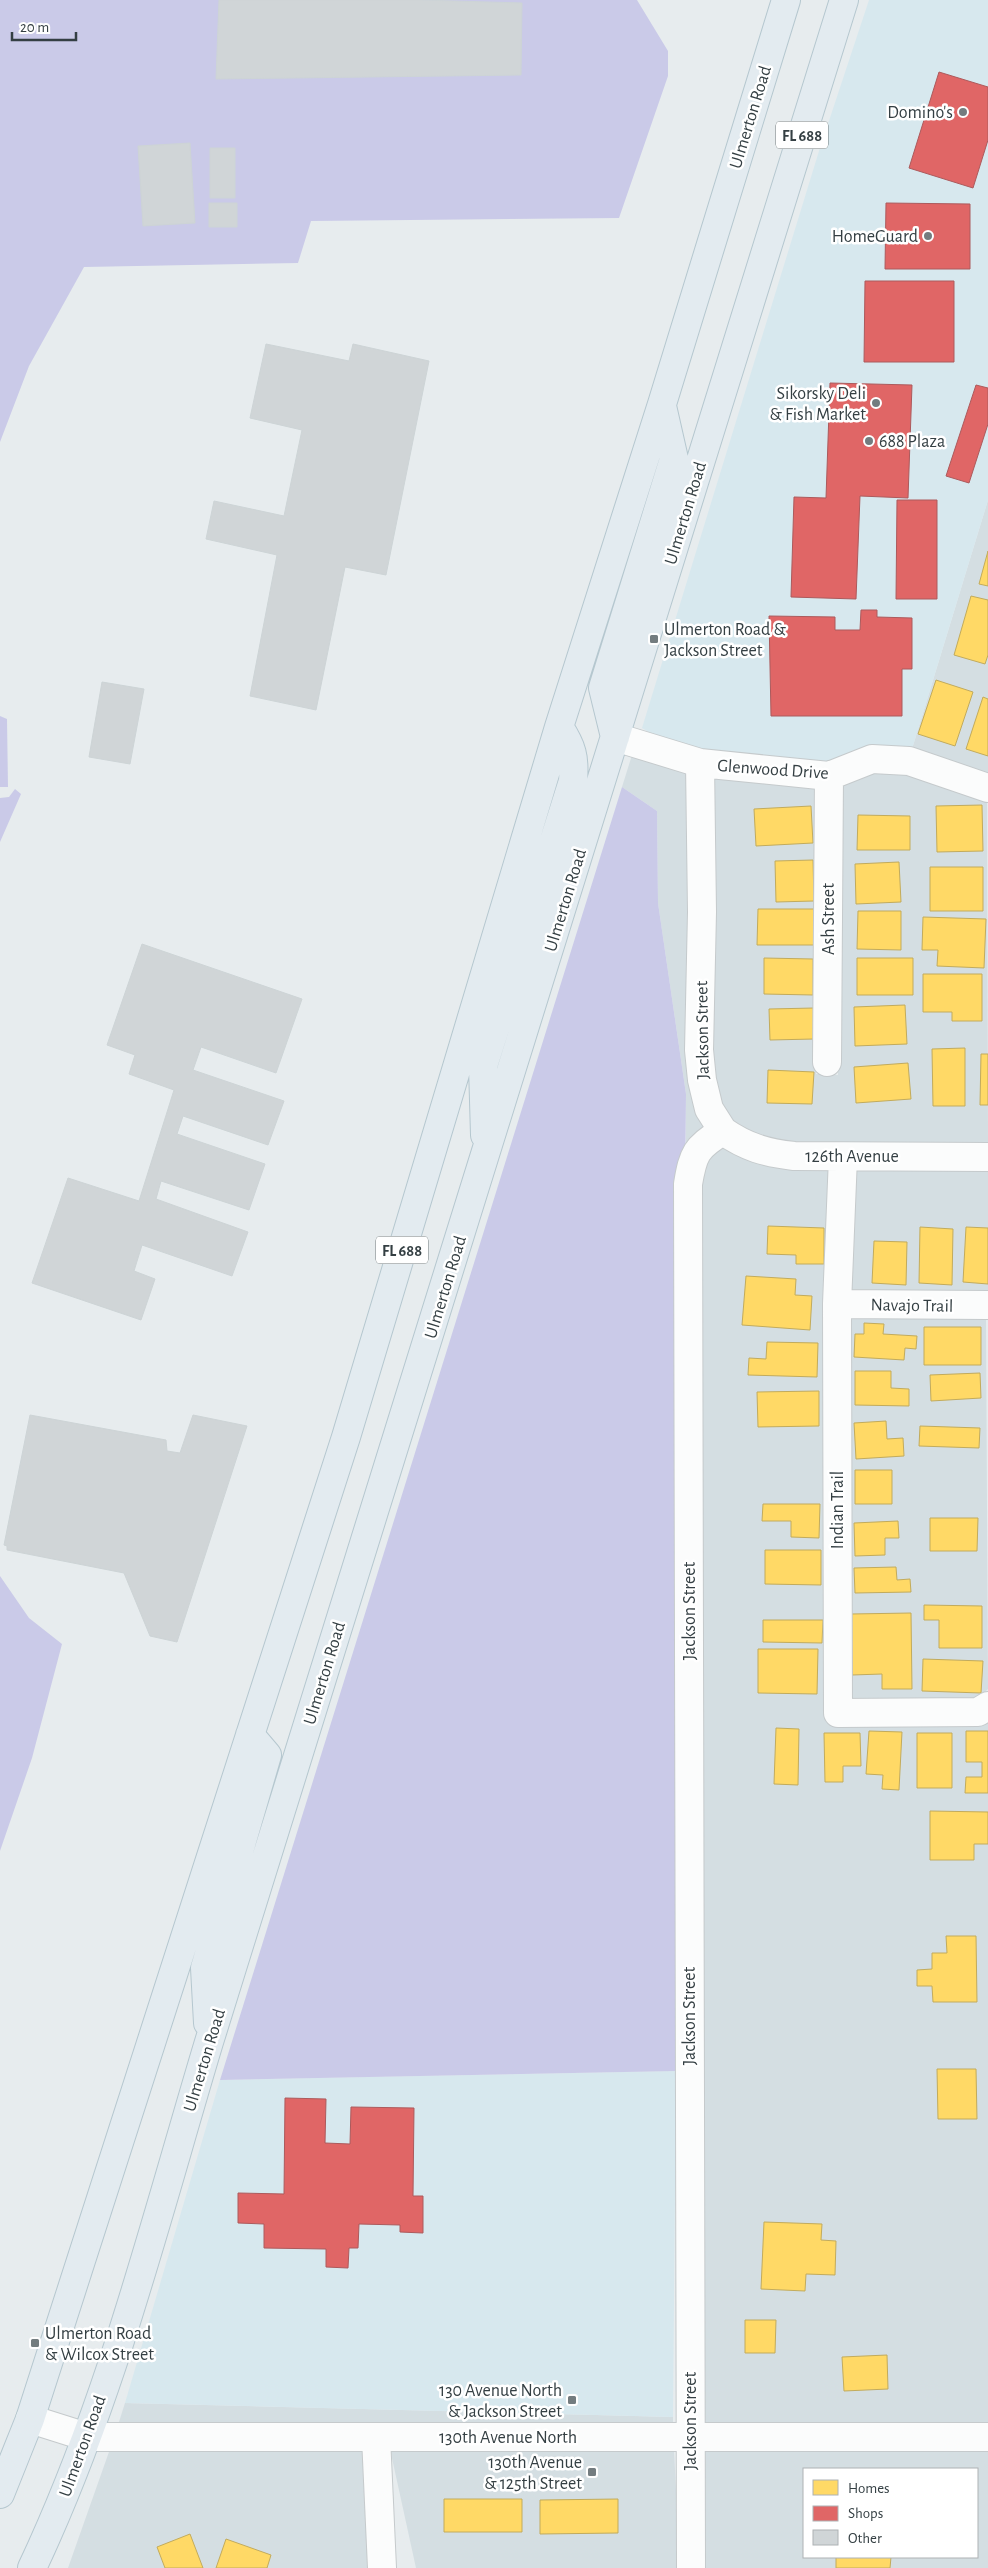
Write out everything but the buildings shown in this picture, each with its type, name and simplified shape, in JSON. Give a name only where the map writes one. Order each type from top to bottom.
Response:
[{"type":"main road","name":"Ulmerton Road","points":[[0,2494],[30,2419],[351,1420],[559,727],[662,404],[786,0]]},
{"type":"main road","name":"Ulmerton Road","points":[[32,2568],[52,2525],[87,2437],[116,2354],[209,2042],[844,0]]},
{"type":"main road","points":[[615,737],[603,688],[674,459],[662,404]]},
{"type":"main road","points":[[485,1159],[483,1066],[573,781],[574,765],[571,745],[559,727]]},
{"type":"main road","points":[[209,2042],[205,1968],[267,1755],[250,1735]]},
{"type":"street","points":[[615,737],[700,763]]},
{"type":"street","name":"Glenwood Drive","points":[[700,763],[830,776],[872,759],[901,760],[988,788]]},
{"type":"street","name":"Jackson Street","points":[[691,2568],[689,2437],[688,1184],[692,1159],[706,1141],[723,1131],[710,1109],[702,1080],[700,1050],[702,912],[700,763]]},
{"type":"street","name":"Ash Street","points":[[827,1062],[830,776]]},
{"type":"street","name":"126th Avenue","points":[[723,1131],[740,1143],[767,1153],[843,1156],[988,1157]]},
{"type":"street","name":"Indian Trail","points":[[843,1156],[837,1304],[838,1713],[978,1712],[988,1706]]},
{"type":"street","name":"Navajo Trail","points":[[837,1304],[988,1305]]},
{"type":"street","name":"130th Avenue North","points":[[30,2419],[87,2437],[988,2437]]},
{"type":"street","points":[[376,2437],[382,2568]]},
{"type":"shaded area","points":[[0,0],[637,0],[668,51],[668,76],[619,218],[311,221],[298,263],[84,267],[29,366],[0,442]]},
{"type":"shaded area","points":[[869,0],[988,0],[988,500],[912,749],[822,763],[702,751],[657,737],[642,728],[819,151]]},
{"type":"shaded area","points":[[988,500],[988,775],[912,749]]},
{"type":"shaded area","points":[[0,716],[7,719],[8,787],[0,787]]},
{"type":"shaded area","points":[[632,755],[688,772],[707,1127],[686,1148],[686,1094],[658,903],[657,811],[622,787]]},
{"type":"shaded area","points":[[874,771],[907,773],[987,801],[988,1145],[795,1143],[769,1141],[730,1122],[720,1104],[712,1078],[712,776],[819,788],[816,1074],[838,1075],[840,785]]},
{"type":"shaded area","points":[[622,787],[657,811],[658,903],[686,1094],[676,2071],[220,2080]]},
{"type":"shaded area","points":[[15,789],[21,794],[0,842],[0,798],[9,797]]},
{"type":"shaded area","points":[[722,1145],[737,1155],[766,1165],[831,1169],[828,1713],[988,1720],[988,2424],[700,2425],[699,1185],[702,1165]]},
{"type":"shaded area","points":[[853,1169],[988,1169],[988,1293],[848,1292]]},
{"type":"shaded area","points":[[848,1316],[986,1318],[988,1689],[976,1700],[849,1700]]},
{"type":"shaded area","points":[[0,1576],[29,1618],[62,1644],[32,1758],[0,1851]]},
{"type":"shaded area","points":[[676,2071],[673,2417],[125,2403],[220,2080]]},
{"type":"shaded area","points":[[125,2403],[673,2417],[673,2425],[385,2425],[384,2422],[375,2425],[118,2425]]},
{"type":"shaded area","points":[[110,2449],[368,2449],[394,2568],[68,2568]]},
{"type":"shaded area","points":[[390,2449],[674,2450],[680,2568],[416,2568]]},
{"type":"shaded area","points":[[988,2449],[988,2568],[702,2568],[700,2450]]},
{"type":"place","name":"Domino's","points":[[963,112]]},
{"type":"place","name":"HomeGuard","points":[[928,236]]},
{"type":"place","name":"Sikorsky Deli & Fish Market","points":[[876,403]]},
{"type":"place","name":"688 Plaza","points":[[869,441]]},
{"type":"place","name":"Ulmerton Road & Jackson Street","points":[[654,639]]},
{"type":"place","name":"Ulmerton Road & Wilcox Street","points":[[35,2343]]},
{"type":"place","name":"130 Avenue North & Jackson Street","points":[[572,2400]]},
{"type":"place","name":"130th Avenue & 125th Street","points":[[592,2472]]}]
